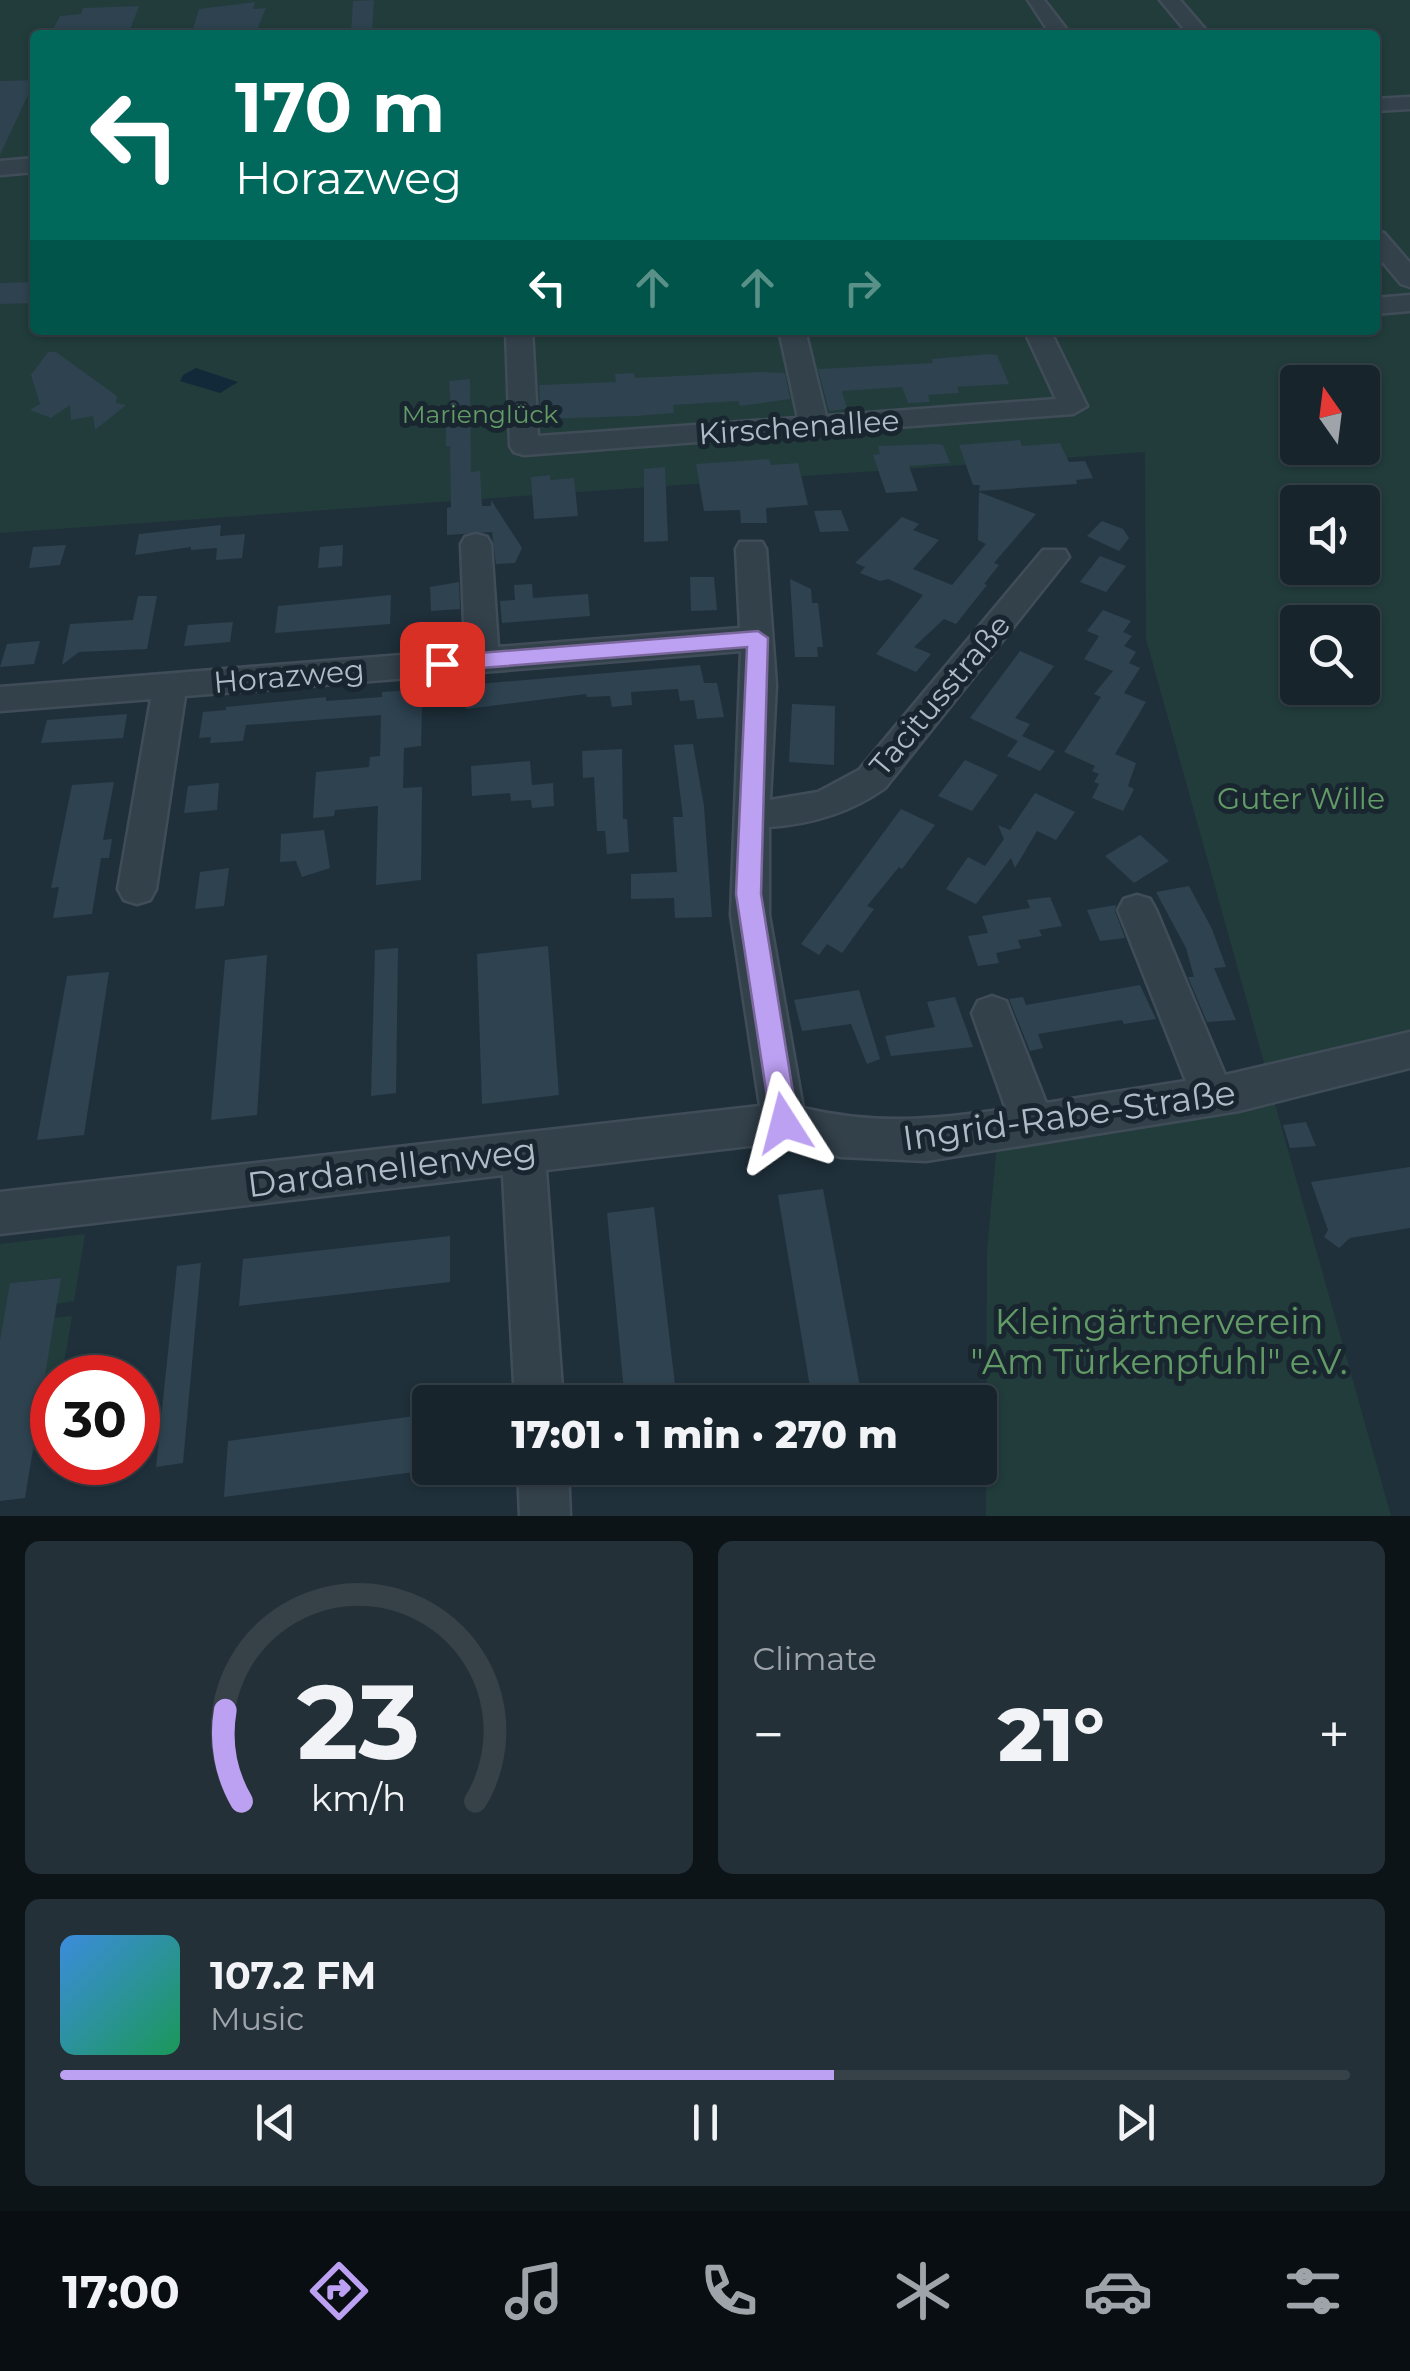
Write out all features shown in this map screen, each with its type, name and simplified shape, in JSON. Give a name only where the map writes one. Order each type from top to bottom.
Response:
[{"type":"street","points":[[1170,0],[1196,30]]},
{"type":"street","points":[[1036,2],[1057,30]]},
{"type":"street","points":[[1380,105],[1410,103]]},
{"type":"street","points":[[0,168],[30,165]]},
{"type":"street","points":[[1380,244],[1410,278]]},
{"type":"street","points":[[1380,306],[1410,303]]},
{"type":"street","name":"Kirschenallee","points":[[519,335],[524,446],[1073,406],[1039,335]]},
{"type":"street","points":[[793,335],[814,426]]},
{"type":"street","points":[[476,544],[482,660]]},
{"type":"street","points":[[752,549],[758,638],[750,915],[784,1123]]},
{"type":"street","name":"Tacitusstraße","points":[[751,814],[784,814],[822,806],[842,799],[872,779],[1054,557]]},
{"type":"street","name":"Horazweg","points":[[0,699],[758,638]]},
{"type":"street","points":[[138,889],[170,685]]},
{"type":"street","points":[[1137,910],[1213,1096]]},
{"type":"street","points":[[992,1013],[1034,1126]]},
{"type":"street","name":"Ingrid-Rabe-Straße","points":[[784,1123],[887,1142],[926,1141],[1213,1096],[1410,1050]]},
{"type":"street","name":"Dardanellenweg","points":[[0,1213],[784,1123]]},
{"type":"street","points":[[524,1152],[538,1385]]},
{"type":"street","points":[[543,1485],[546,1516]]},
{"type":"green space","points":[[0,0],[1410,0],[1410,1039],[1267,1073],[1146,639],[1145,452],[0,533],[0,171],[30,168],[30,335],[1380,335],[1380,30],[30,30],[30,162],[0,165]]},
{"type":"green space","name":"Kleingärtnerverein \"Am Türkenpfuhl\" e.V.","points":[[1271,1090],[1391,1516],[986,1516],[986,1485],[997,1485],[997,1385],[986,1385],[987,1250],[998,1134]]},
{"type":"green space","points":[[85,1234],[74,1301],[56,1304],[60,1278],[11,1283],[0,1340],[0,1244]]},
{"type":"green space","points":[[72,1316],[65,1355],[48,1355],[54,1318]]},
{"type":"water","points":[[196,368],[238,382],[220,393],[180,381]]},
{"type":"building","points":[[374,0],[372,30],[351,30],[353,1]]},
{"type":"building","points":[[255,2],[253,9],[266,8],[257,30],[193,30],[199,9]]},
{"type":"building","points":[[139,6],[130,30],[53,30],[60,16],[81,14],[83,8]]},
{"type":"building","points":[[30,80],[30,91],[0,155],[0,81]]},
{"type":"building","points":[[30,282],[30,303],[0,304],[0,283]]},
{"type":"building","points":[[48,352],[56,352],[117,396],[116,403],[126,405],[95,430],[93,416],[71,420],[70,405],[51,418],[30,410],[40,404],[31,375]]},
{"type":"building","points":[[997,355],[1009,384],[957,387],[959,393],[928,395],[930,402],[908,403],[902,387],[842,391],[847,409],[829,411],[818,369],[933,363],[932,359]]},
{"type":"building","points":[[634,373],[635,378],[785,373],[790,399],[740,406],[738,401],[673,405],[674,413],[541,419],[539,385],[616,382],[615,374]]},
{"type":"building","points":[[470,379],[471,472],[480,471],[482,506],[491,506],[491,500],[522,548],[515,563],[496,564],[492,532],[447,535],[447,508],[451,507],[450,446],[446,446],[446,412],[451,412],[449,381]]},
{"type":"building","points":[[1020,440],[1022,446],[1060,443],[1069,462],[1085,461],[1093,478],[1076,480],[1077,484],[979,491],[980,485],[973,485],[959,445]]},
{"type":"building","points":[[943,445],[950,463],[909,466],[918,491],[886,493],[873,455],[880,454],[878,446]]},
{"type":"building","points":[[769,459],[771,465],[798,463],[808,505],[766,508],[767,523],[741,523],[740,510],[704,511],[696,464]]},
{"type":"building","points":[[665,467],[668,541],[644,542],[644,469]]},
{"type":"building","points":[[550,475],[550,480],[574,478],[578,516],[534,519],[531,477]]},
{"type":"building","points":[[979,492],[1036,514],[994,563],[999,565],[984,584],[987,585],[956,624],[944,619],[914,647],[931,654],[916,672],[876,654],[923,595],[888,579],[880,581],[860,573],[865,567],[855,563],[902,517],[919,524],[913,530],[939,540],[913,569],[952,585],[986,544],[978,540]]},
{"type":"building","points":[[841,510],[849,531],[820,532],[814,511]]},
{"type":"building","points":[[1102,521],[1123,529],[1129,538],[1119,551],[1087,536]]},
{"type":"building","points":[[221,525],[220,536],[245,534],[242,558],[216,560],[217,548],[191,547],[135,555],[139,534]]},
{"type":"building","points":[[66,545],[60,565],[29,568],[33,547]]},
{"type":"building","points":[[343,545],[342,566],[318,568],[320,547]]},
{"type":"building","points":[[1100,556],[1126,566],[1106,592],[1080,582]]},
{"type":"building","points":[[690,577],[714,577],[717,610],[691,611]]},
{"type":"building","points":[[790,579],[811,589],[812,603],[818,603],[823,647],[817,647],[818,657],[795,657]]},
{"type":"building","points":[[459,582],[460,609],[431,611],[430,587]]},
{"type":"building","points":[[532,584],[533,598],[588,594],[590,616],[502,623],[500,601],[515,600],[514,585]]},
{"type":"building","points":[[391,595],[390,624],[275,633],[278,606]]},
{"type":"building","points":[[138,596],[157,596],[147,649],[79,652],[62,665],[70,624],[133,620]]},
{"type":"building","points":[[1103,610],[1131,621],[1123,632],[1132,636],[1124,646],[1136,652],[1129,663],[1140,668],[1124,693],[1146,702],[1115,754],[1136,763],[1128,786],[1134,789],[1123,811],[1092,798],[1099,784],[1094,782],[1099,774],[1092,771],[1095,766],[1064,752],[1101,697],[1094,694],[1113,671],[1084,659],[1099,636],[1087,631]]},
{"type":"building","points":[[233,622],[230,642],[184,646],[188,625]]},
{"type":"building","points":[[40,641],[34,664],[0,667],[7,644]]},
{"type":"building","points":[[1020,651],[1054,666],[1015,718],[1030,724],[1022,736],[1055,751],[1040,771],[1007,756],[1018,741],[970,718]]},
{"type":"building","points":[[700,665],[704,683],[717,683],[724,717],[697,719],[694,700],[680,701],[678,689],[631,692],[632,705],[612,707],[610,696],[586,694],[466,709],[466,685]]},
{"type":"building","points":[[464,686],[465,692],[422,707],[421,746],[404,748],[403,788],[422,787],[421,880],[376,885],[378,806],[335,810],[334,816],[313,818],[316,772],[369,767],[370,757],[380,756],[381,715],[246,725],[243,741],[210,743],[211,737],[199,738],[203,712],[226,707],[326,697],[326,701],[382,697],[382,692]]},
{"type":"building","points":[[792,704],[835,706],[834,765],[789,762]]},
{"type":"building","points":[[127,714],[123,738],[41,743],[47,720]]},
{"type":"building","points":[[693,744],[704,806],[712,917],[675,918],[674,898],[631,899],[631,874],[677,872],[673,817],[683,817],[674,745]]},
{"type":"building","points":[[622,749],[623,819],[627,819],[629,852],[607,854],[605,831],[597,831],[594,777],[583,778],[582,751]]},
{"type":"building","points":[[965,760],[998,775],[972,811],[938,796]]},
{"type":"building","points":[[530,761],[532,785],[553,783],[554,806],[532,808],[531,800],[511,801],[510,793],[472,796],[471,766]]},
{"type":"building","points":[[114,782],[103,840],[112,839],[109,858],[101,858],[92,914],[53,918],[59,887],[51,888],[72,785]]},
{"type":"building","points":[[219,783],[217,810],[184,813],[188,786]]},
{"type":"building","points":[[1035,793],[1075,812],[1056,840],[1037,831],[1015,868],[1011,858],[976,904],[946,889],[968,857],[985,866],[1004,839],[998,825],[1010,830]]},
{"type":"building","points":[[901,809],[935,825],[902,869],[899,867],[867,906],[874,909],[842,953],[827,944],[819,955],[801,944]]},
{"type":"building","points":[[324,830],[330,868],[302,877],[296,861],[280,862],[281,834]]},
{"type":"building","points":[[1140,835],[1169,861],[1134,883],[1105,856]]},
{"type":"building","points":[[229,868],[224,906],[195,909],[200,872]]},
{"type":"building","points":[[1189,886],[1212,929],[1226,967],[1214,968],[1236,1020],[1207,1022],[1188,977],[1194,977],[1186,948],[1156,892]]},
{"type":"building","points":[[1050,897],[1062,926],[1039,930],[1042,936],[1018,940],[1021,948],[996,953],[999,963],[978,966],[968,936],[988,933],[982,916],[1030,908],[1027,900]]},
{"type":"building","points":[[1116,905],[1125,938],[1100,941],[1087,910]]},
{"type":"building","points":[[548,946],[559,1095],[482,1104],[477,954]]},
{"type":"building","points":[[398,948],[396,1093],[371,1096],[375,950]]},
{"type":"building","points":[[267,955],[257,1115],[211,1120],[225,960]]},
{"type":"building","points":[[109,972],[84,1135],[37,1140],[67,976]]},
{"type":"building","points":[[1140,985],[1156,1019],[1124,1024],[1122,1020],[1038,1034],[1043,1048],[1030,1051],[1009,999],[1023,997],[1026,1005]]},
{"type":"building","points":[[859,990],[880,1059],[867,1064],[851,1024],[802,1031],[794,1000]]},
{"type":"building","points":[[955,997],[973,1047],[891,1056],[885,1036],[935,1027],[927,1002]]},
{"type":"building","points":[[1306,1122],[1316,1146],[1290,1148],[1283,1125]]},
{"type":"building","points":[[1410,1167],[1410,1228],[1350,1238],[1339,1248],[1324,1237],[1328,1230],[1311,1182]]},
{"type":"building","points":[[823,1189],[860,1385],[810,1385],[778,1195]]},
{"type":"building","points":[[654,1207],[675,1385],[623,1385],[607,1213]]},
{"type":"building","points":[[450,1236],[450,1282],[239,1306],[243,1259]]},
{"type":"building","points":[[201,1263],[183,1463],[160,1466],[160,1429],[177,1266]]},
{"type":"building","points":[[61,1278],[48,1355],[30,1355],[30,1467],[25,1498],[0,1501],[0,1340],[10,1283]]},
{"type":"building","points":[[412,1416],[412,1472],[224,1497],[228,1441]]},
{"type":"route","points":[[442,664],[758,638],[750,915],[784,1123]]},
{"type":"park label","name":"Marienglück","points":[[480,414]]},
{"type":"park label","name":"Guter Wille","points":[[1301,798]]}]
